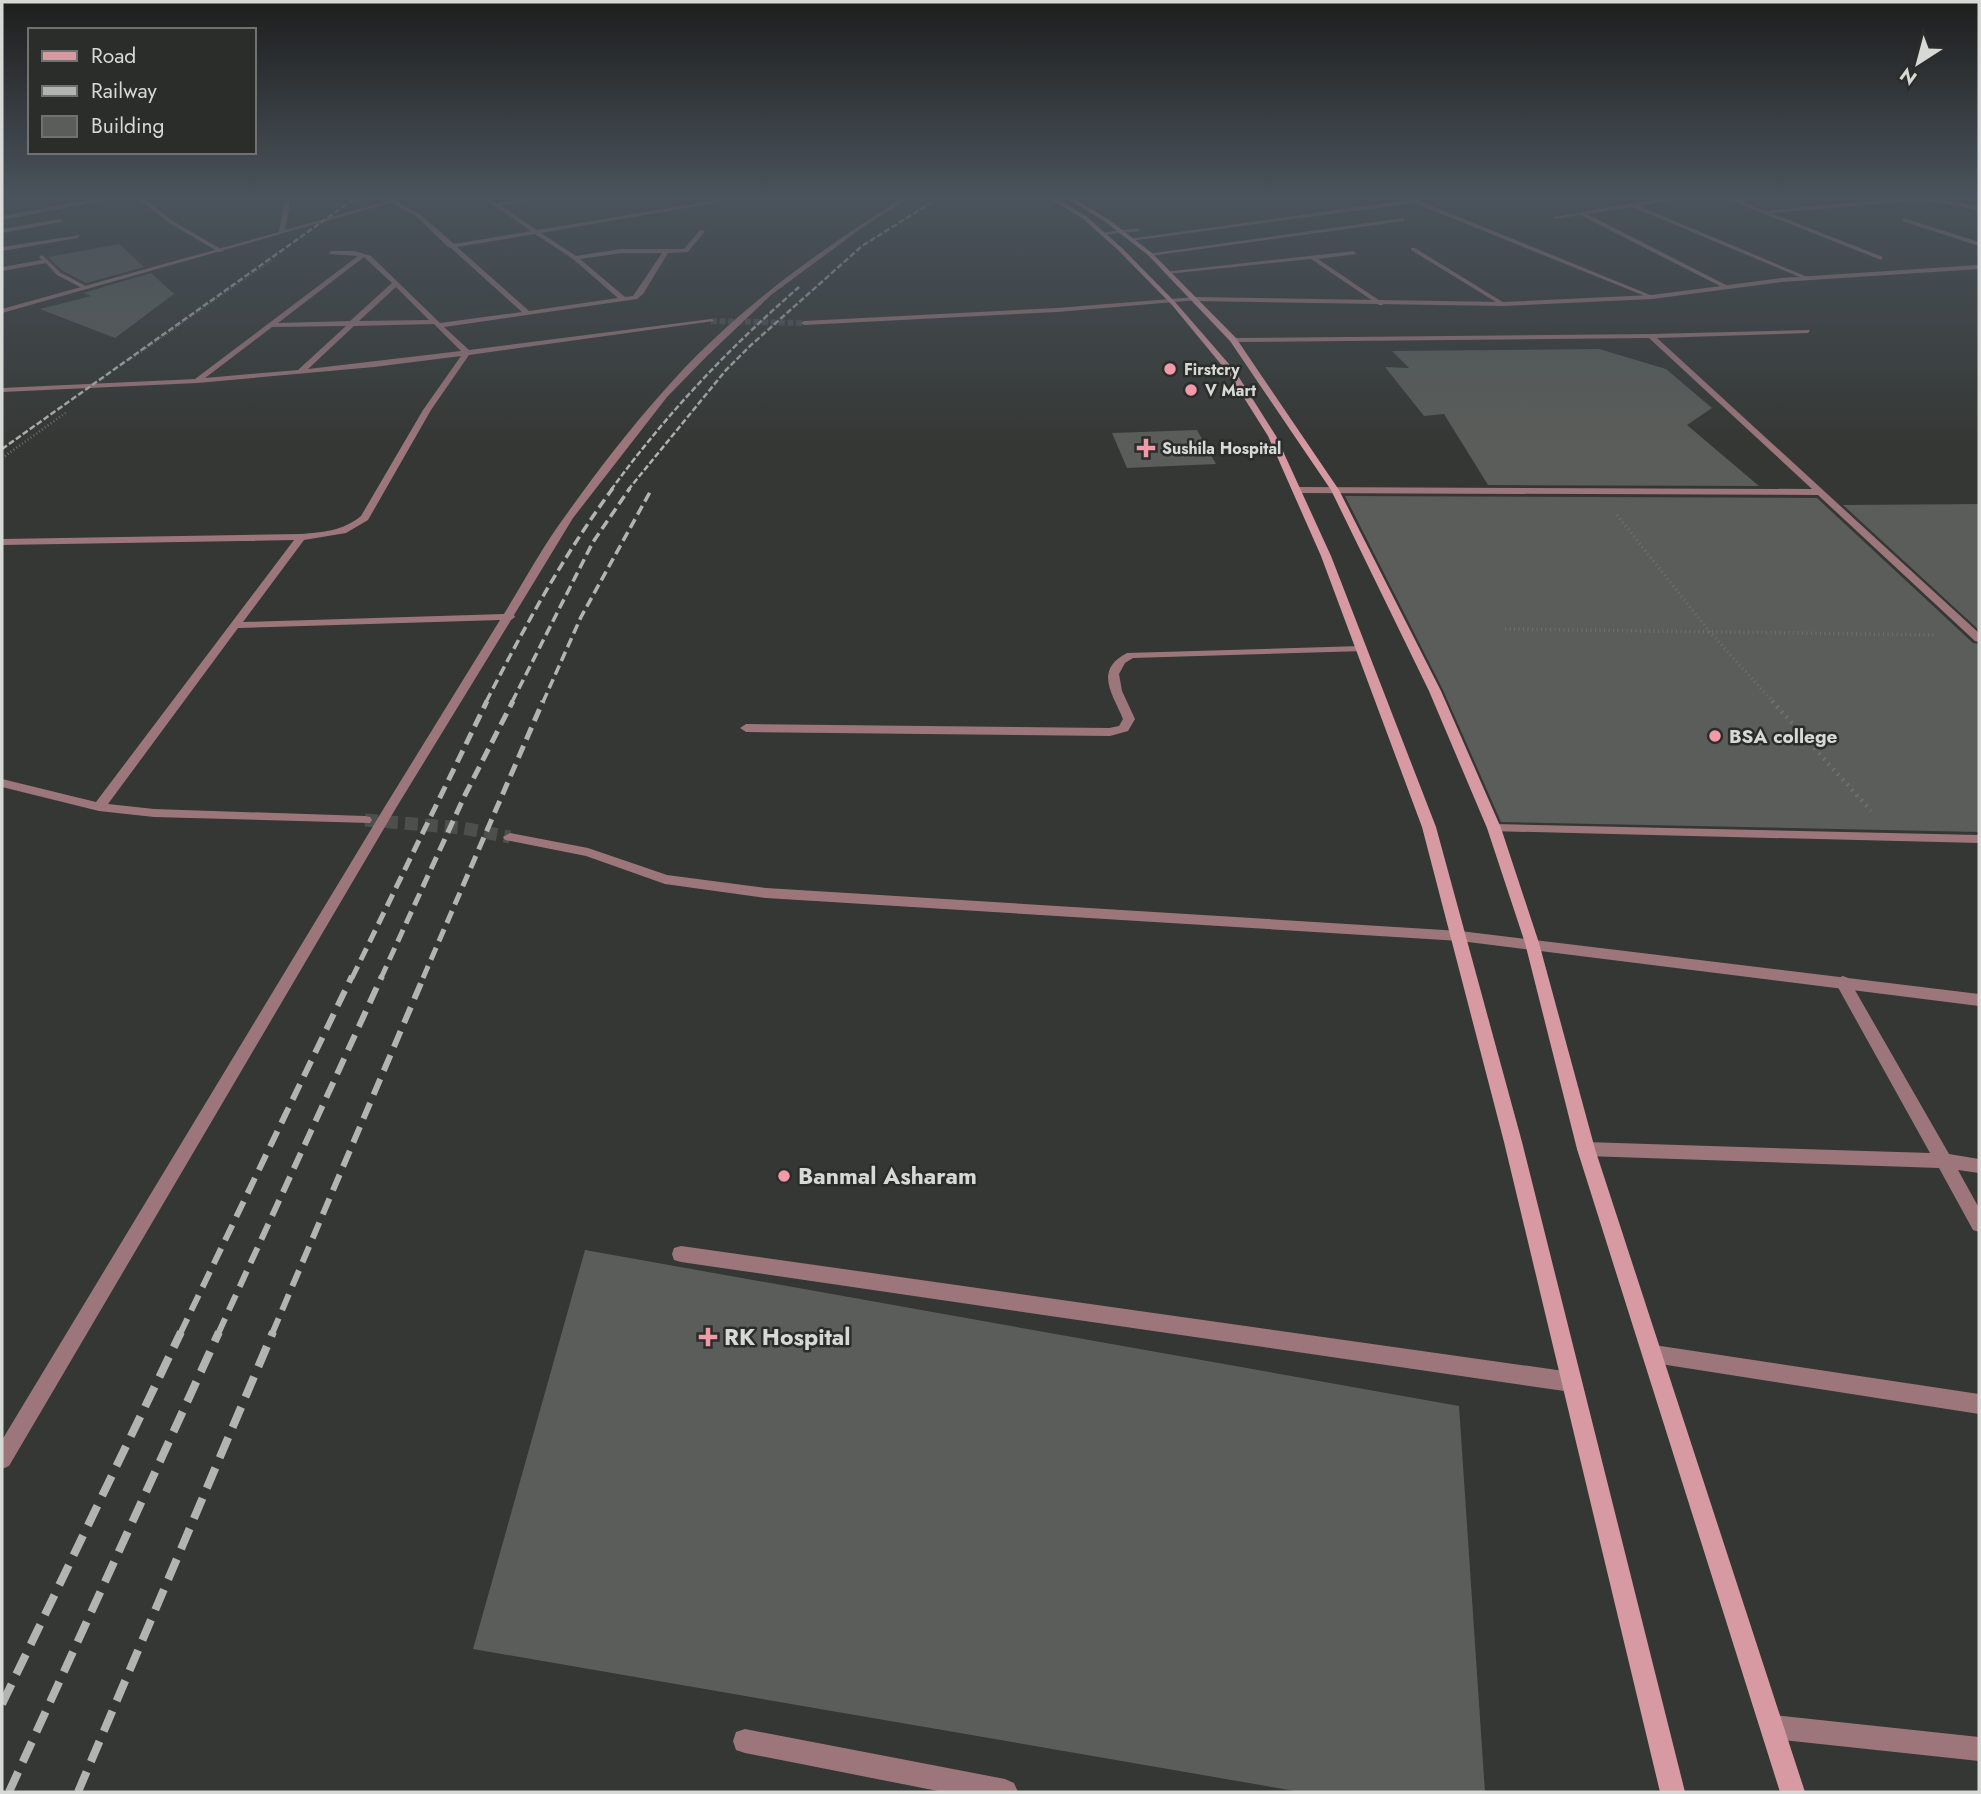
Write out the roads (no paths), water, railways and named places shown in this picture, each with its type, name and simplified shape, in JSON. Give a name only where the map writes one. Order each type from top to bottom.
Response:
[{"type":"main road","points":[[1151,281],[1232,373],[1272,436],[1326,556],[1429,827],[1460,936],[1673,1792]]},
{"type":"main road","points":[[1176,281],[1234,340],[1335,490],[1435,691],[1494,828],[1532,943],[1587,1149],[1793,1792]]},
{"type":"street","points":[[72,281],[86,288]]},
{"type":"street","points":[[2,311],[113,281]]},
{"type":"street","points":[[197,381],[329,281]]},
{"type":"street","points":[[490,281],[528,313]]},
{"type":"street","points":[[602,281],[624,300]]},
{"type":"street","points":[[270,325],[438,324],[624,300],[640,294],[648,281]]},
{"type":"street","points":[[2,1459],[390,808],[510,617],[569,517],[672,387],[769,295],[788,281]]},
{"type":"street","points":[[1347,281],[1381,304]]},
{"type":"street","points":[[1465,281],[1503,304]]},
{"type":"street","points":[[1612,281],[1652,297]]},
{"type":"street","points":[[1714,281],[1726,287]]},
{"type":"street","points":[[804,323],[1196,299],[1503,304],[1652,297],[1791,281]]},
{"type":"street","points":[[300,372],[397,282],[467,353]]},
{"type":"street","points":[[2,390],[197,381],[300,372],[711,321]]},
{"type":"street","points":[[1234,340],[1651,336],[1808,331]]},
{"type":"street","points":[[1651,336],[1978,637]]},
{"type":"street","points":[[2,542],[301,537],[348,530],[365,518],[427,410],[467,353]]},
{"type":"street","points":[[1296,490],[1818,492]]},
{"type":"street","points":[[99,807],[301,537]]},
{"type":"street","points":[[236,625],[510,617]]},
{"type":"street","points":[[746,728],[1110,732],[1124,728],[1129,719],[1112,677],[1112,666],[1118,660],[1131,655],[1361,649]]},
{"type":"street","points":[[2,783],[99,807],[154,813],[365,820]]},
{"type":"street","points":[[1494,828],[1979,839]]},
{"type":"street","points":[[510,836],[587,852],[665,879],[766,893],[1005,905],[1460,936],[1979,1000]]},
{"type":"street","points":[[1843,982],[1979,1224]]},
{"type":"street","points":[[1587,1149],[1945,1161],[1979,1166]]},
{"type":"street","points":[[681,1254],[1571,1382]]},
{"type":"street","points":[[1654,1354],[1979,1404]]},
{"type":"street","points":[[1773,1727],[1979,1749]]},
{"type":"street","points":[[745,1741],[1005,1792]]},
{"type":"tunnel","points":[[711,321],[804,323]]},
{"type":"tunnel","points":[[365,820],[463,828],[510,837]]},
{"type":"railway","points":[[2,449],[239,281]]},
{"type":"railway","points":[[628,490],[726,370],[823,281]]},
{"type":"railway","points":[[611,490],[699,383],[799,287]]},
{"type":"railway","points":[[486,702],[545,593],[613,488]]},
{"type":"railway","points":[[512,702],[593,542],[630,488]]},
{"type":"railway","points":[[543,702],[581,617],[650,492]]},
{"type":"railway","points":[[352,978],[487,701]]},
{"type":"railway","points":[[381,978],[465,795],[513,701]]},
{"type":"railway","points":[[423,978],[543,701]]},
{"type":"railway","points":[[180,1334],[352,976]]},
{"type":"railway","points":[[218,1334],[382,976]]},
{"type":"railway","points":[[272,1334],[424,976]]},
{"type":"railway","points":[[2,1704],[181,1332]]},
{"type":"railway","points":[[9,1792],[219,1332]]},
{"type":"railway","points":[[78,1792],[273,1332]]},
{"type":"place","name":"Firstcry","points":[[1170,369]]},
{"type":"place","name":"V Mart","points":[[1191,390]]},
{"type":"place","name":"Sushila Hospital","points":[[1146,448]]},
{"type":"place","name":"BSA college","points":[[1715,736]]},
{"type":"place","name":"Banmal Asharam","points":[[784,1176]]},
{"type":"place","name":"RK Hospital","points":[[708,1337]]}]
